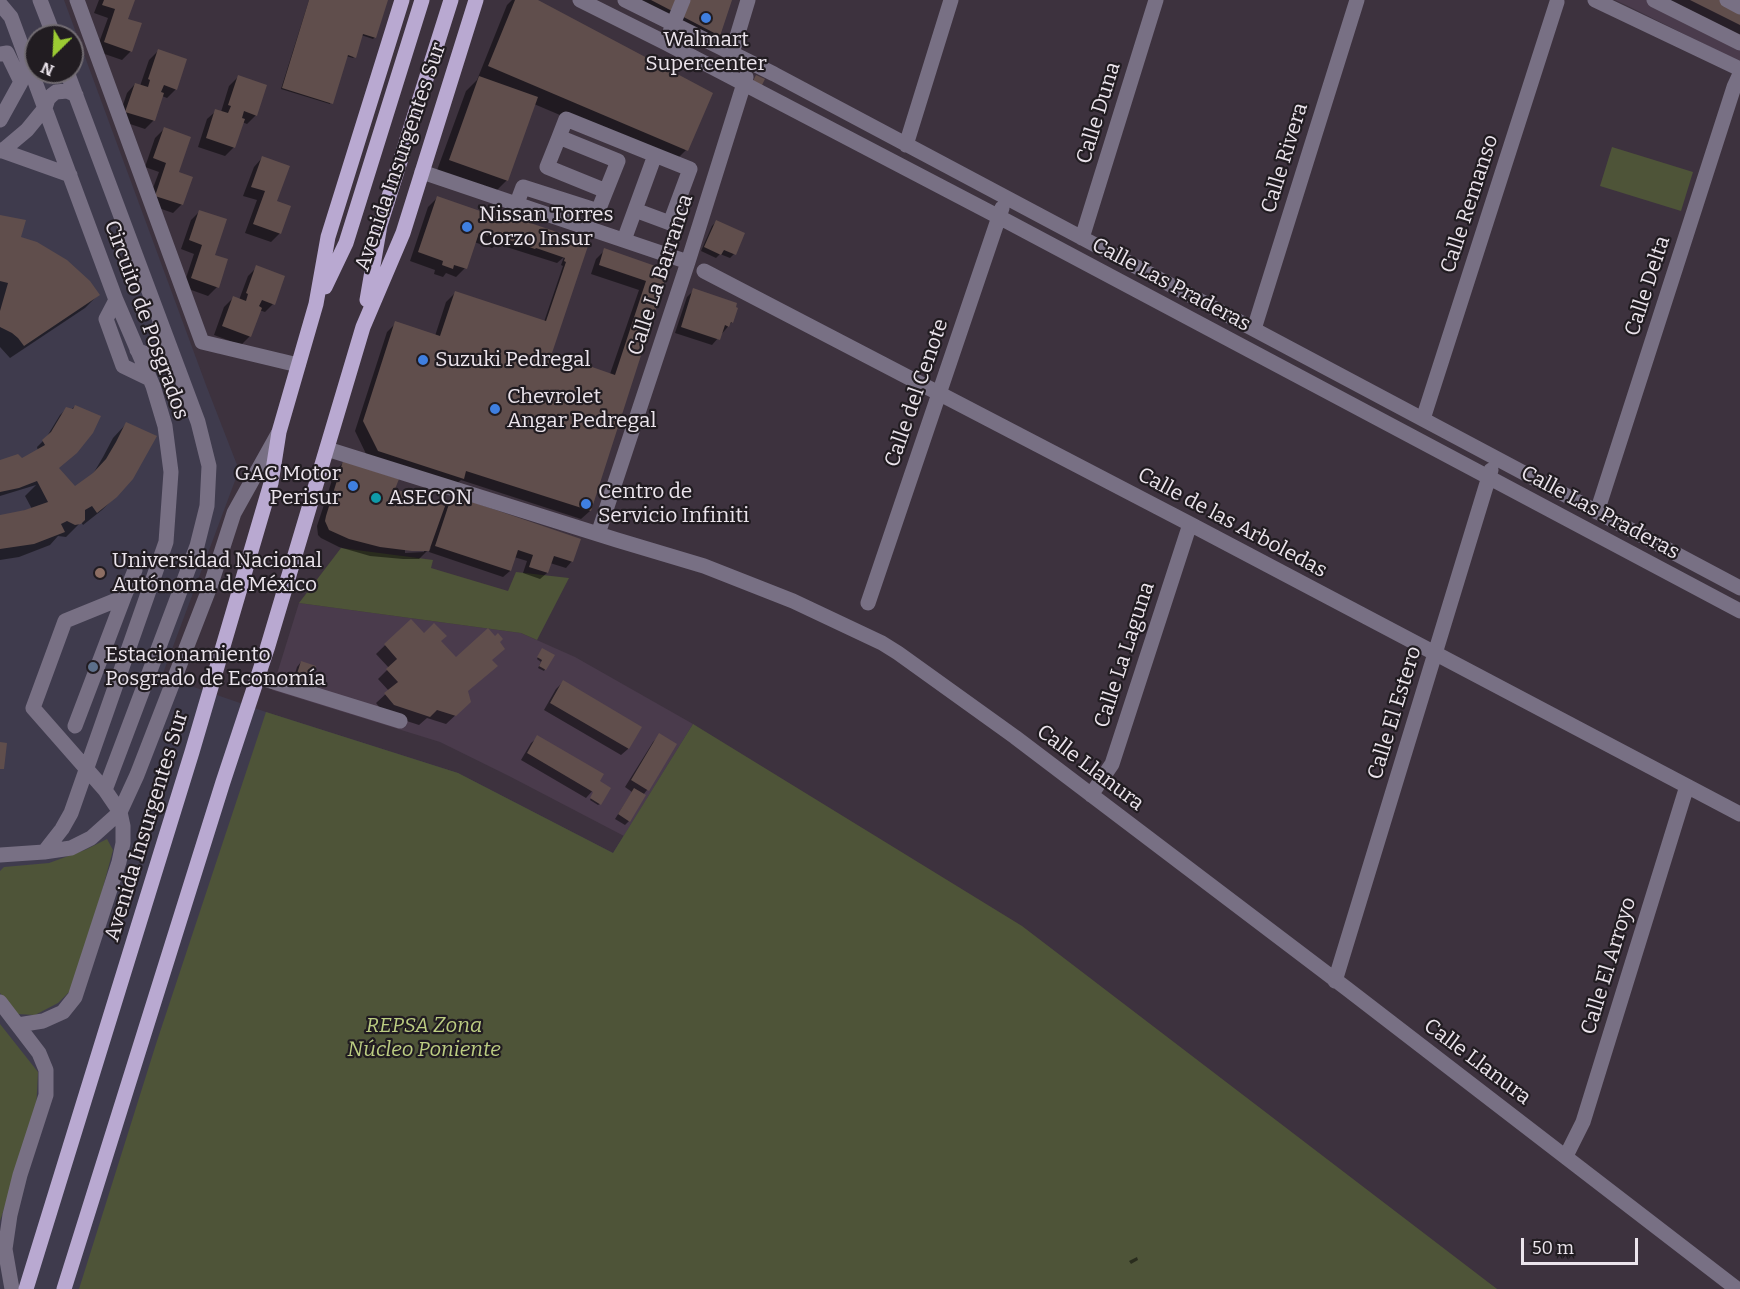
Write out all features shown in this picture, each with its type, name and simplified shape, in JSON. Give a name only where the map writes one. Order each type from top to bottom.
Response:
[{"type":"main road","name":"Avenida Insurgentes Sur","points":[[26,1289],[272,483],[279,432],[316,304],[328,237],[402,0]]},
{"type":"main road","name":"Avenida Insurgentes Sur","points":[[316,304],[346,243],[422,0]]},
{"type":"main road","name":"Avenida Insurgentes Sur","points":[[363,327],[380,225],[451,0]]},
{"type":"main road","name":"Avenida Insurgentes Sur","points":[[64,1289],[258,677],[363,327],[403,233],[476,0]]},
{"type":"street","points":[[40,0],[49,24]]},
{"type":"street","points":[[77,0],[202,342],[298,365]]},
{"type":"street","name":"Calle Las Praderas","points":[[580,0],[999,218],[1740,611]]},
{"type":"street","name":"Calle Las Praderas","points":[[625,0],[750,62],[1006,197],[1740,588]]},
{"type":"street","points":[[666,43],[683,0]]},
{"type":"street","points":[[732,53],[748,0]]},
{"type":"street","points":[[906,145],[951,0]]},
{"type":"street","name":"Calle Duna","points":[[1082,238],[1156,0]]},
{"type":"street","name":"Calle Rivera","points":[[1254,329],[1357,0]]},
{"type":"street","points":[[1595,0],[1740,69]]},
{"type":"street","points":[[1654,0],[1740,43]]},
{"type":"street","points":[[1727,0],[1740,7]]},
{"type":"street","name":"Calle Remanso","points":[[1423,419],[1557,2]]},
{"type":"street","name":"Circuito de Posgrados","points":[[0,4],[11,17],[24,45]]},
{"type":"street","points":[[0,54],[7,53],[21,82],[0,120]]},
{"type":"street","name":"Calle La Barranca","points":[[598,534],[688,262],[750,62]]},
{"type":"street","name":"Calle Delta","points":[[1597,512],[1740,74]]},
{"type":"street","name":"Circuito de Posgrados","points":[[38,84],[116,300],[157,399],[165,426],[171,472],[166,543],[71,813],[62,830],[44,852]]},
{"type":"street","name":"Circuito de Posgrados","points":[[72,84],[198,422],[209,466],[207,506],[197,546],[105,790]]},
{"type":"street","points":[[1,151],[27,130],[45,108],[48,99],[56,92],[67,91],[76,95]]},
{"type":"street","points":[[606,191],[547,167],[566,119],[690,170],[670,224],[635,210]]},
{"type":"street","points":[[517,203],[523,187],[598,211],[618,161],[559,137]]},
{"type":"street","points":[[1,151],[70,175]]},
{"type":"street","points":[[624,240],[655,155]]},
{"type":"street","points":[[422,172],[688,262]]},
{"type":"street","name":"Calle del Cenote","points":[[868,603],[1006,197]]},
{"type":"street","name":"Calle de las Arboledas","points":[[704,271],[1740,814]]},
{"type":"street","points":[[116,300],[105,319],[123,366],[150,379]]},
{"type":"street","points":[[137,350],[146,354],[156,352],[163,345],[165,335]]},
{"type":"street","points":[[157,399],[162,389],[172,385],[188,399]]},
{"type":"street","points":[[0,855],[71,848],[91,838],[120,812],[140,768],[206,598],[234,513],[279,432]]},
{"type":"street","name":"Calle Llanura","points":[[327,449],[704,566],[861,632],[898,653],[1016,737],[1737,1289]]},
{"type":"street","name":"Calle El Estero","points":[[1335,981],[1495,458]]},
{"type":"street","name":"Calle La Laguna","points":[[1091,795],[1112,764],[1190,524]]},
{"type":"street","points":[[75,726],[135,570]]},
{"type":"street","points":[[18,1025],[43,1021],[63,1012],[75,997],[119,862],[123,843],[120,812],[105,790],[33,708],[65,621],[124,597]]},
{"type":"street","points":[[258,677],[399,721]]},
{"type":"street","name":"Calle El Arroyo","points":[[1566,1156],[1582,1122],[1687,786]]},
{"type":"street","points":[[0,1002],[39,1053],[46,1070],[46,1095],[20,1175],[10,1215],[5,1249],[12,1289]]},
{"type":"shaded area","name":"REPSA Zona Núcleo Poniente","points":[[0,0],[64,0],[73,24],[24,24],[24,84],[84,84],[84,54],[239,470],[162,676],[266,712],[458,773],[613,853],[693,724],[1497,1289],[0,1289]]},
{"type":"shaded area","points":[[1615,0],[1740,0],[1740,62],[1632,8]]},
{"type":"shaded area","points":[[299,603],[521,633],[575,657],[693,724],[624,836],[440,742],[272,690]]},
{"type":"green space","points":[[1612,147],[1693,172],[1681,211],[1600,186]]},
{"type":"green space","points":[[341,548],[433,560],[431,568],[508,591],[516,572],[569,578],[537,640],[521,633],[299,603]]},
{"type":"green space","name":"REPSA Zona Núcleo Poniente","points":[[266,712],[458,773],[613,853],[693,724],[1022,926],[1497,1289],[79,1289],[156,1044]]},
{"type":"green space","points":[[107,839],[113,850],[71,990],[58,1003],[35,1015],[17,1014],[0,993],[0,871],[4,867],[49,863]]},
{"type":"green space","points":[[0,1024],[38,1072],[36,1111],[0,1221]]},
{"type":"building","points":[[104,0],[135,0],[128,19],[142,23],[132,52],[104,42],[115,9],[102,5]]},
{"type":"building","points":[[309,0],[388,0],[376,38],[363,34],[356,58],[348,55],[333,104],[282,88]]},
{"type":"building","points":[[515,0],[538,0],[713,93],[688,151],[488,66]]},
{"type":"building","name":"Walmart Supercenter","points":[[651,0],[732,0],[720,36]]},
{"type":"building","points":[[1690,0],[1740,0],[1740,25]]},
{"type":"building","points":[[158,49],[187,59],[177,90],[164,85],[161,92],[164,93],[155,121],[125,112],[135,83],[148,87],[150,80],[148,79]]},
{"type":"building","points":[[238,75],[267,85],[257,116],[244,111],[242,118],[245,119],[235,148],[206,138],[215,109],[228,113],[231,106],[228,105]]},
{"type":"building","points":[[756,75],[765,79],[761,87],[752,83]]},
{"type":"building","points":[[479,76],[538,97],[508,181],[449,160]]},
{"type":"building","points":[[164,127],[191,137],[179,172],[193,177],[183,205],[155,196],[166,163],[153,158]]},
{"type":"building","points":[[262,156],[290,166],[277,201],[291,206],[281,234],[253,224],[265,191],[251,187]]},
{"type":"building","name":"Chevrolet Angar Pedregal","points":[[437,196],[509,221],[510,216],[589,243],[552,353],[615,375],[646,281],[599,265],[604,248],[661,268],[665,278],[663,287],[591,511],[466,471],[464,479],[378,451],[363,421],[395,321],[440,336],[455,291],[546,321],[566,262],[565,258],[536,248],[479,233],[467,269],[454,265],[453,269],[442,265],[443,261],[418,252]]},
{"type":"building","points":[[199,210],[227,219],[215,255],[228,259],[219,288],[191,278],[202,245],[189,240]]},
{"type":"building","points":[[0,215],[26,220],[21,237],[37,242],[67,260],[90,281],[100,295],[24,346],[12,333],[0,327],[0,311],[8,283],[0,281]]},
{"type":"building","points":[[716,220],[745,233],[736,255],[724,250],[721,255],[704,247]]},
{"type":"building","points":[[256,265],[285,276],[275,305],[262,300],[259,306],[262,308],[251,337],[222,326],[233,296],[246,301],[248,294],[246,293]]},
{"type":"building","points":[[693,288],[737,303],[738,308],[733,323],[731,322],[729,327],[725,325],[720,340],[681,327]]},
{"type":"building","points":[[75,405],[101,416],[93,433],[77,453],[59,468],[75,486],[93,473],[106,459],[126,422],[157,436],[133,479],[117,497],[97,513],[92,506],[85,510],[85,520],[81,524],[75,525],[67,521],[61,524],[65,532],[34,544],[0,549],[0,515],[48,502],[37,481],[0,492],[0,460],[18,454],[22,458],[45,445],[42,440],[51,432],[66,407],[73,409]]},
{"type":"building","name":"ASECON","points":[[343,461],[399,479],[395,489],[445,506],[429,551],[380,547],[349,539],[329,530],[325,521],[326,516]]},
{"type":"building","points":[[452,495],[581,539],[573,562],[554,556],[548,573],[529,567],[533,555],[518,550],[511,571],[435,546]]},
{"type":"building","points":[[411,619],[424,633],[434,623],[447,636],[441,641],[456,657],[488,628],[495,636],[498,633],[503,639],[500,642],[505,649],[492,660],[498,666],[468,691],[471,702],[456,716],[437,710],[430,717],[394,705],[384,693],[398,682],[386,669],[397,659],[384,644]]},
{"type":"building","points":[[542,648],[555,655],[546,670],[539,666],[542,660],[537,657]]},
{"type":"building","points":[[301,661],[316,666],[310,685],[295,680]]},
{"type":"building","points":[[563,680],[642,727],[629,749],[550,703]]},
{"type":"building","points":[[659,733],[677,744],[649,791],[631,780]]},
{"type":"building","points":[[537,735],[604,774],[600,781],[611,788],[601,805],[590,798],[593,792],[527,753]]},
{"type":"building","points":[[0,742],[7,743],[4,769],[0,769]]},
{"type":"building","points":[[634,788],[646,795],[630,822],[618,814]]},
{"type":"place","name":"Walmart Supercenter","points":[[706,18]]},
{"type":"place","name":"Nissan Torres Corzo Insur","points":[[467,227]]},
{"type":"place","name":"Suzuki Pedregal","points":[[423,360]]},
{"type":"place","name":"Chevrolet Angar Pedregal","points":[[495,409]]},
{"type":"place","name":"GAC Motor Perisur","points":[[353,486]]},
{"type":"place","name":"ASECON","points":[[376,498]]},
{"type":"place","name":"Centro de Servicio Infiniti","points":[[586,504]]},
{"type":"place","name":"Universidad Nacional Autónoma de México","points":[[100,573]]},
{"type":"place","name":"Estacionamiento Posgrado de Economía","points":[[93,667]]}]
